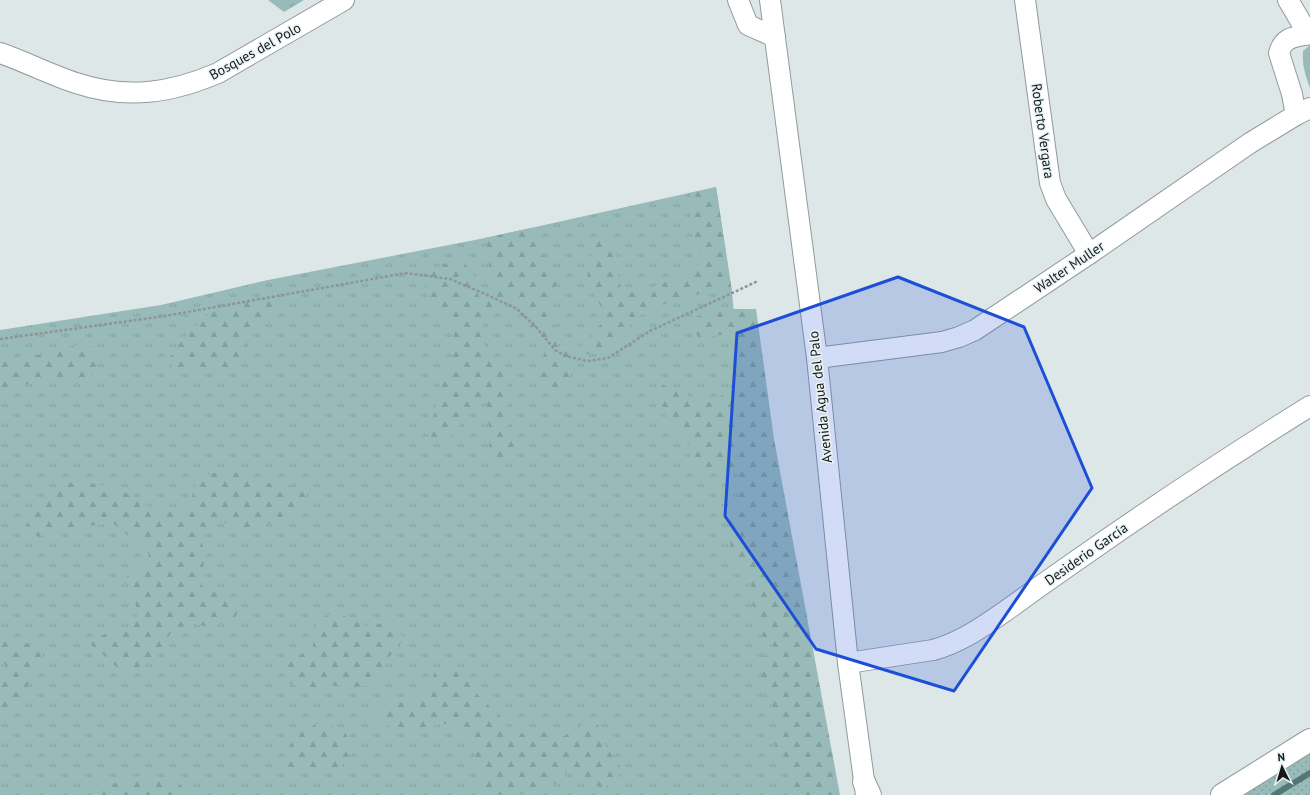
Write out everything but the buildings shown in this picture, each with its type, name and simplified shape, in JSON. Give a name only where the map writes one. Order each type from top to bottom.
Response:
[{"type":"street","name":"Bosques del Polo","points":[[0,53],[76,83],[95,88],[113,92],[154,92],[198,82],[218,73],[344,0]]},
{"type":"street","points":[[738,0],[748,25],[775,37]]},
{"type":"street","name":"Avenida Agua del Palo","points":[[770,0],[817,358],[848,663],[867,790]]},
{"type":"street","name":"Roberto Vergara","points":[[1025,0],[1050,183],[1056,199],[1089,254]]},
{"type":"street","name":"Walter Muller","points":[[817,358],[942,342],[959,337],[986,324],[1250,143],[1303,111],[1292,94],[1279,53],[1285,41],[1309,34],[1288,0]]},
{"type":"street","name":"Desiderio García","points":[[848,663],[933,650],[944,647],[963,638],[988,623],[1084,555],[1234,453],[1310,406]]},
{"type":"street","points":[[1222,795],[1310,740]]},
{"type":"path","points":[[0,339],[164,316],[406,273],[450,279],[517,309],[536,327],[556,350],[566,356],[587,361],[608,358],[650,331],[758,281]]},
{"type":"highlighted area","points":[[898,277],[1024,327],[1092,488],[954,691],[816,649],[725,516],[737,333]]},
{"type":"green space","points":[[268,0],[304,0],[284,12]]},
{"type":"green space","points":[[1310,45],[1310,88],[1304,70],[1303,51]]},
{"type":"green space","points":[[716,187],[732,292],[736,337],[795,795],[0,795],[0,330],[161,305],[268,280],[485,238]]},
{"type":"green space","points":[[716,187],[732,292],[705,292],[647,309],[620,335],[613,344],[601,353],[587,354],[577,360],[571,370],[568,387],[559,395],[547,394],[540,384],[539,377],[544,356],[543,342],[525,336],[517,321],[526,314],[530,300],[518,298],[509,302],[483,321],[482,334],[488,358],[502,372],[509,391],[509,425],[515,450],[508,461],[498,468],[490,461],[488,452],[490,439],[486,394],[465,414],[459,427],[444,442],[432,439],[430,432],[439,387],[444,374],[452,361],[454,331],[446,316],[434,306],[424,288],[431,273],[442,264],[462,260],[473,273],[479,297],[489,297],[494,287],[488,273],[490,257],[485,238],[530,228],[540,245],[544,257],[558,272],[558,282],[552,294],[551,310],[552,323],[560,348],[570,350],[577,349],[588,341],[592,332],[601,324],[602,309],[587,281],[593,247],[593,238],[611,242],[617,256],[617,272],[621,288],[642,293],[659,284],[687,275],[702,262],[690,220],[690,193]]},
{"type":"green space","points":[[275,298],[280,310],[268,322],[250,333],[240,362],[223,371],[205,373],[174,371],[169,358],[188,332],[213,310],[244,302]]},
{"type":"green space","points":[[724,307],[734,309],[756,309],[774,439],[840,795],[795,795],[790,762],[775,745],[775,734],[785,717],[767,701],[761,676],[762,658],[776,648],[757,631],[753,612],[752,586],[747,575],[733,565],[731,553],[729,518],[738,505],[742,483],[736,472],[727,467],[702,468],[689,460],[690,447],[684,437],[665,415],[657,401],[660,382],[670,389],[682,391],[698,402],[713,402],[724,394],[734,382],[738,375],[733,338],[728,334],[699,338],[687,321],[704,313]]},
{"type":"green space","points":[[83,343],[97,349],[97,365],[90,378],[54,378],[30,384],[11,385],[0,391],[0,358],[40,355]]},
{"type":"green space","points":[[225,470],[241,474],[254,481],[305,489],[308,503],[297,514],[271,521],[266,526],[248,529],[222,522],[207,526],[202,537],[204,564],[200,576],[203,588],[224,596],[238,610],[235,618],[208,627],[194,624],[173,629],[158,655],[145,664],[129,671],[117,668],[108,658],[94,649],[89,640],[111,632],[132,630],[137,618],[136,606],[130,591],[127,576],[138,568],[149,556],[143,539],[127,535],[114,524],[104,524],[66,530],[38,537],[27,525],[30,512],[52,489],[63,484],[72,483],[94,484],[121,490],[151,508],[168,510],[181,508],[189,506],[196,478]]},
{"type":"green space","points":[[336,612],[366,626],[389,622],[403,637],[398,650],[387,658],[381,676],[369,686],[334,686],[304,689],[287,682],[285,663],[313,648],[313,632],[318,619]]},
{"type":"green space","points":[[15,639],[37,647],[44,657],[30,677],[26,692],[17,701],[4,708],[0,715],[0,681],[10,670],[4,663],[0,663],[0,641]]},
{"type":"green space","points":[[454,670],[468,681],[476,693],[497,714],[504,724],[520,735],[533,728],[545,729],[565,736],[575,728],[595,719],[601,732],[604,744],[621,768],[617,778],[603,789],[580,774],[565,773],[554,784],[546,788],[528,792],[480,795],[483,779],[480,765],[466,736],[451,724],[440,724],[404,733],[370,718],[388,703],[415,702],[428,687],[435,672]]},
{"type":"green space","points":[[324,723],[343,730],[352,743],[350,754],[341,767],[325,771],[310,768],[289,771],[284,762],[288,749],[295,737],[304,730]]},
{"type":"green space","points":[[1310,753],[1310,795],[1242,795]]},
{"type":"green space","points":[[136,776],[167,784],[179,783],[188,794],[191,795],[92,795],[101,781],[120,783]]},
{"type":"waterway","points":[[1274,795],[1310,773]]}]
